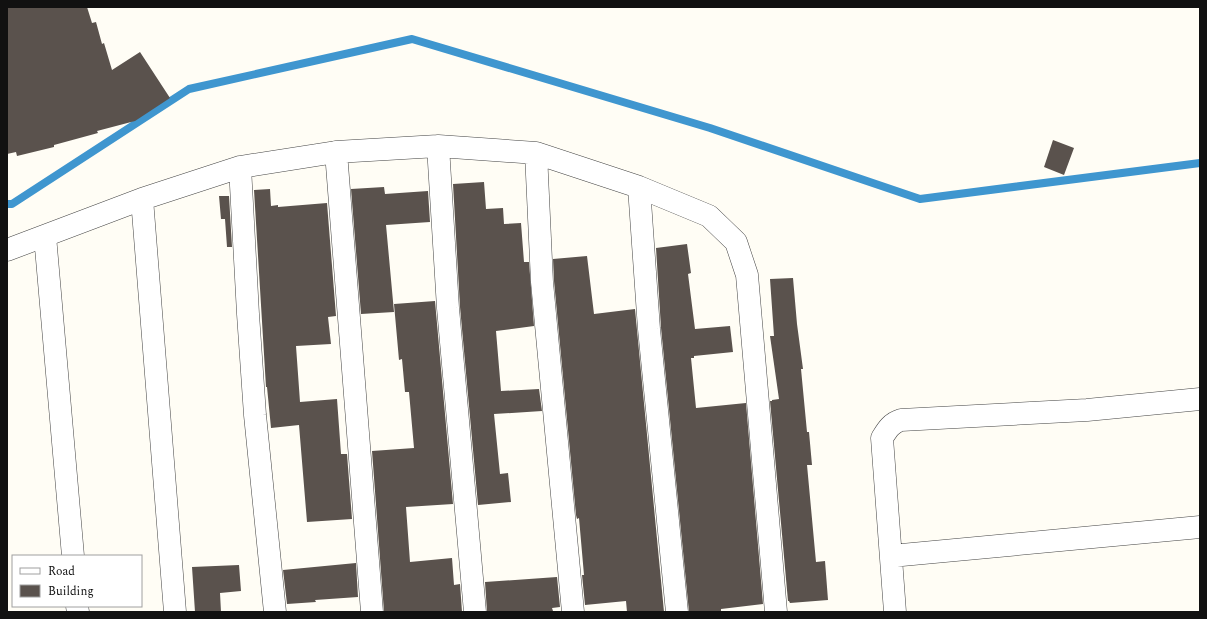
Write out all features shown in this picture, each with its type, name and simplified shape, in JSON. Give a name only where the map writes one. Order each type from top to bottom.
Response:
[{"type":"street","points":[[438,146],[448,316],[474,612]]},
{"type":"street","points":[[7,250],[142,199],[240,167],[336,152],[438,146],[536,153],[639,187],[709,216],[736,242],[747,275],[776,612]]},
{"type":"street","points":[[336,152],[372,612]]},
{"type":"street","points":[[536,153],[542,282],[573,612]]},
{"type":"street","points":[[240,167],[248,314],[275,612]]},
{"type":"street","points":[[639,187],[649,330],[677,612]]},
{"type":"street","points":[[142,199],[175,612]]},
{"type":"street","points":[[44,236],[73,555]]},
{"type":"street","points":[[895,612],[882,438],[888,428],[896,422],[901,420],[1087,410],[1200,399]]},
{"type":"street","points":[[891,556],[1200,528]]},
{"type":"building","points":[[7,7],[87,7],[92,23],[96,22],[102,44],[104,43],[112,70],[140,52],[170,98],[135,121],[97,131],[98,133],[54,145],[54,147],[17,156],[16,152],[7,154]]},
{"type":"building","points":[[1053,140],[1074,148],[1064,175],[1044,167]]},
{"type":"building","points":[[484,182],[486,209],[503,208],[504,224],[521,223],[524,262],[529,262],[534,326],[496,331],[501,391],[539,389],[542,411],[494,414],[500,474],[508,473],[511,502],[478,505],[460,307],[453,184]]},
{"type":"building","points":[[384,187],[385,194],[428,191],[430,222],[386,225],[394,312],[361,314],[351,189]]},
{"type":"building","points":[[270,189],[271,206],[278,205],[278,207],[327,203],[336,316],[328,317],[331,344],[296,346],[300,402],[337,399],[341,454],[347,454],[352,519],[307,522],[299,425],[271,428],[266,387],[254,190]]},
{"type":"building","points":[[219,196],[229,196],[232,247],[227,247],[225,219],[221,219]]},
{"type":"building","points":[[687,244],[691,273],[688,274],[695,329],[730,326],[733,352],[694,356],[694,358],[691,358],[696,408],[746,403],[763,604],[721,609],[721,612],[689,612],[661,328],[656,248]]},
{"type":"building","points":[[587,256],[594,314],[635,309],[664,612],[627,612],[626,601],[585,605],[579,518],[577,519],[576,515],[553,259]]},
{"type":"building","points":[[793,278],[803,369],[801,369],[807,432],[809,432],[812,465],[807,465],[816,562],[825,561],[828,600],[790,603],[788,601],[770,401],[779,399],[770,336],[774,336],[770,279]]},
{"type":"building","points":[[435,301],[453,504],[406,507],[410,562],[452,558],[454,585],[460,584],[462,612],[384,612],[372,451],[414,448],[409,392],[405,392],[402,359],[399,360],[394,304]]},
{"type":"building","points":[[356,563],[358,597],[315,600],[316,602],[287,604],[283,570]]},
{"type":"building","points":[[239,565],[241,591],[220,593],[221,612],[195,612],[192,567]]},
{"type":"building","points":[[557,577],[560,607],[552,608],[553,611],[487,612],[485,582]]},
{"type":"waterway","points":[[7,204],[12,204],[189,89],[412,39],[710,128],[920,199],[1200,163]]}]
